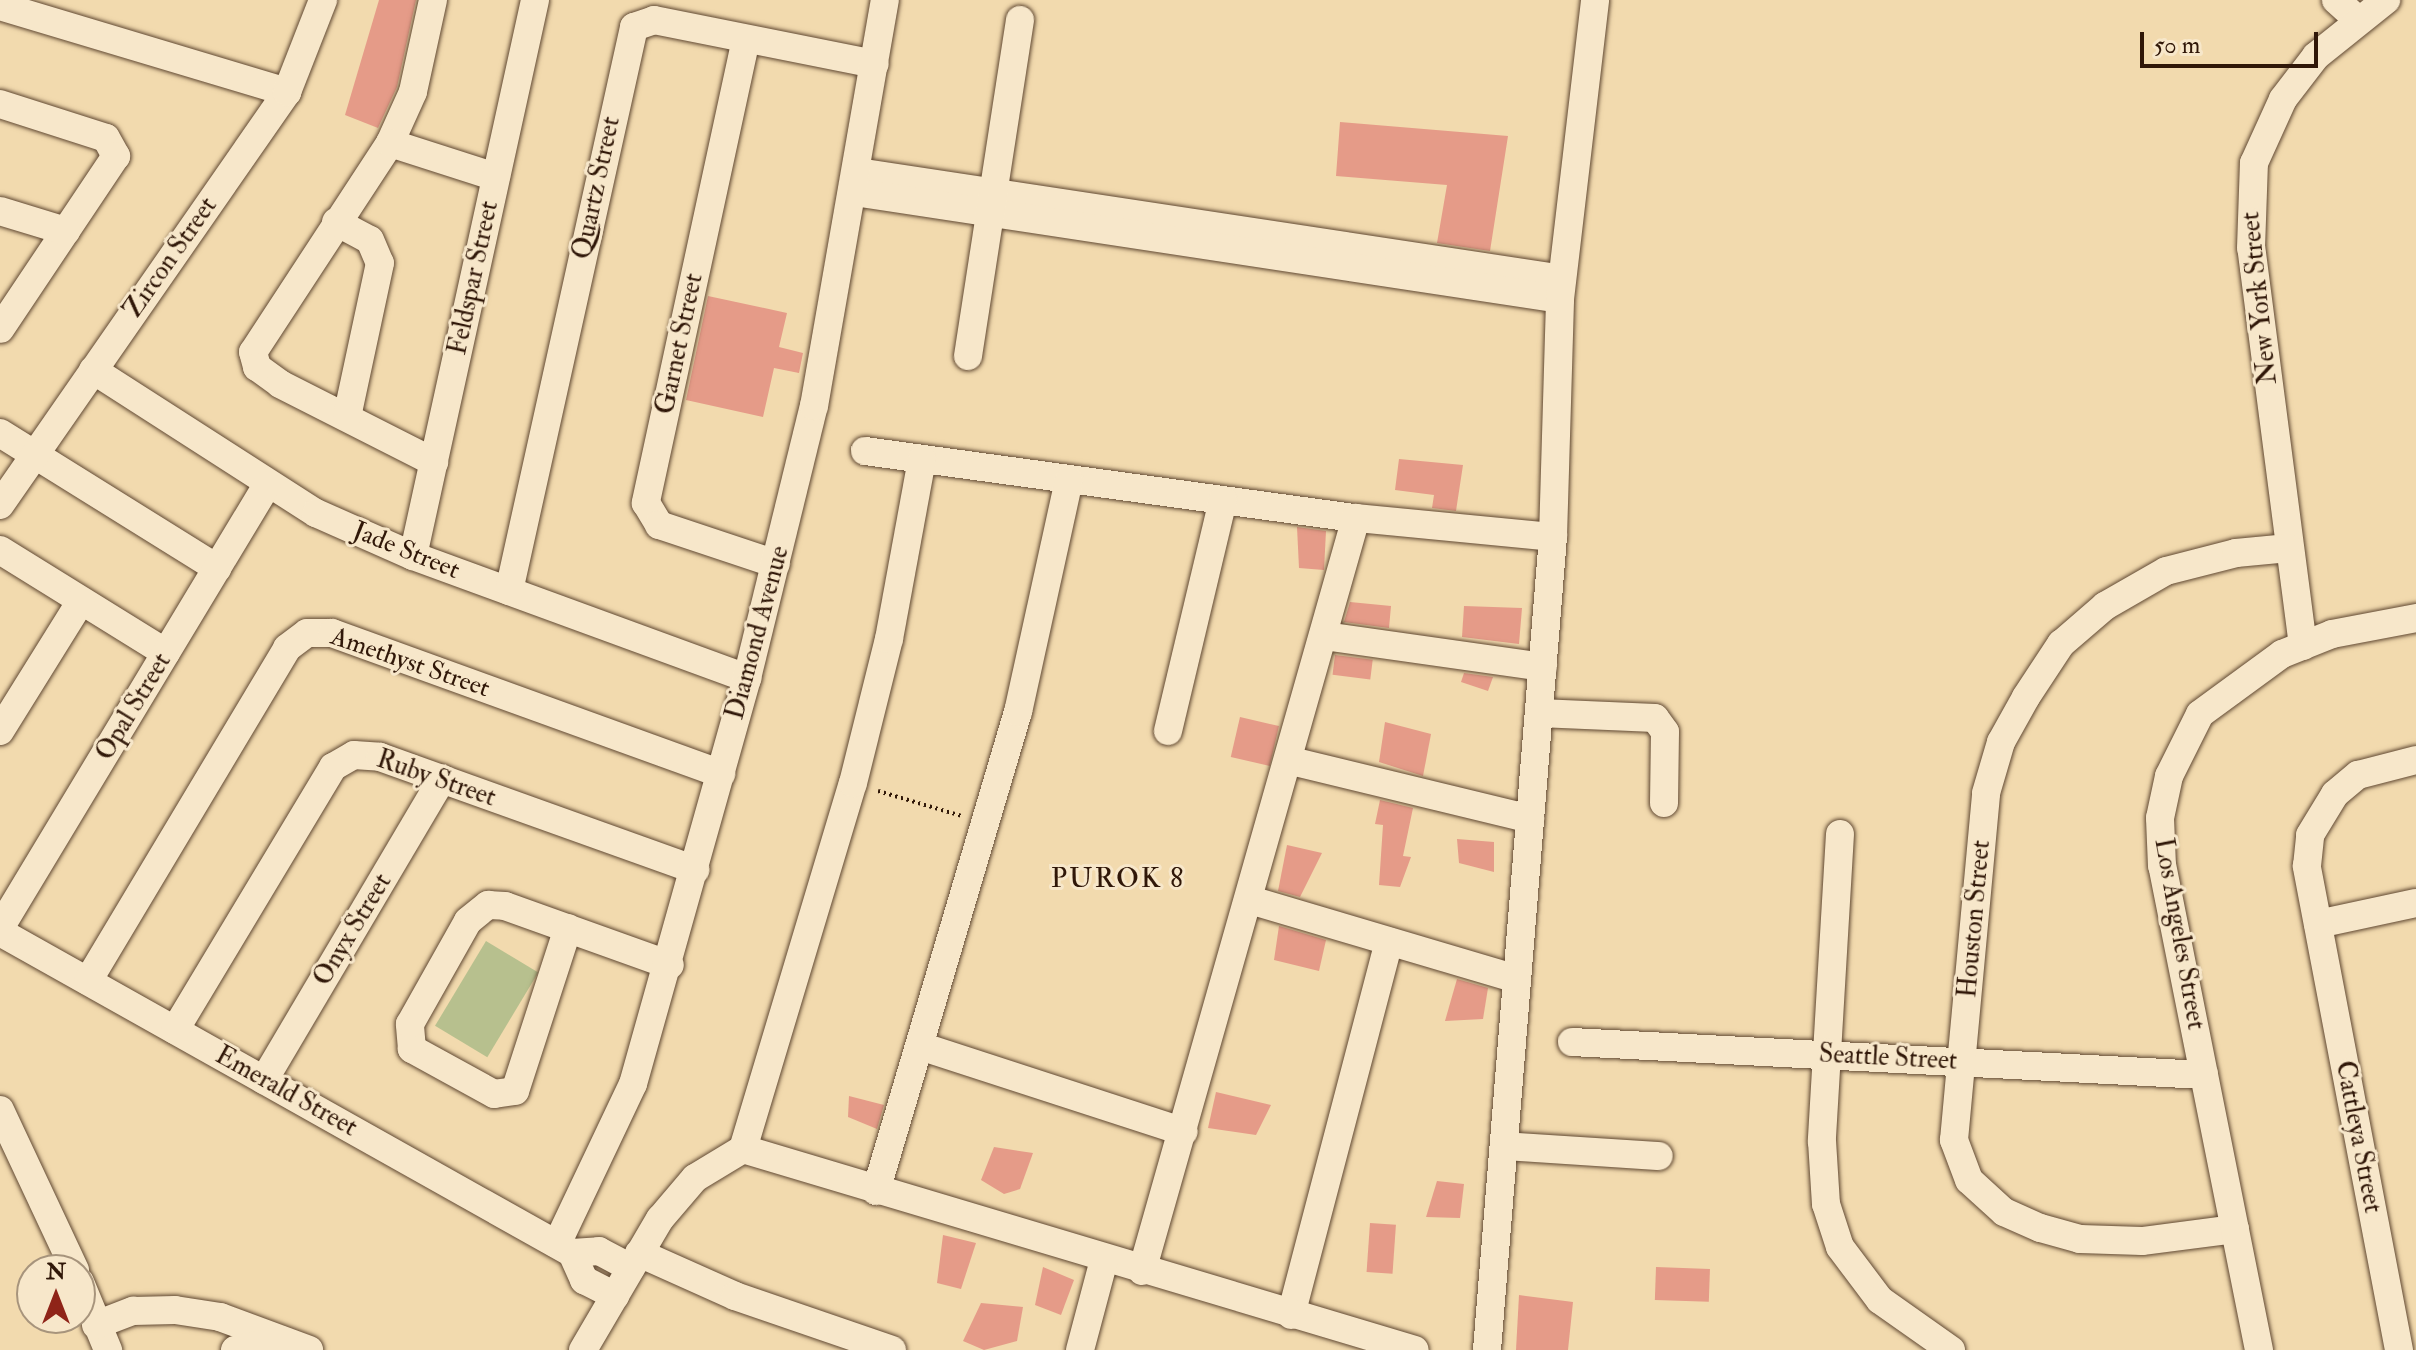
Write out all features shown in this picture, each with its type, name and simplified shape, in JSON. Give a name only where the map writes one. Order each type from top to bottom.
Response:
[{"type":"street","name":"Zircon Street","points":[[0,505],[287,92],[322,0]]},
{"type":"street","points":[[433,0],[413,92],[390,143],[257,344],[254,360],[280,384],[434,462]]},
{"type":"street","name":"Feldspar Street","points":[[413,556],[535,0]]},
{"type":"street","name":"Diamond Avenue","points":[[564,1248],[615,1134],[670,965],[747,678],[776,564],[856,182],[885,0]]},
{"type":"street","points":[[1487,1350],[1553,537],[1561,289],[1595,0]]},
{"type":"street","points":[[1567,243],[1585,209],[1615,0]]},
{"type":"street","name":"New York Street","points":[[2303,646],[2251,248],[2254,163],[2283,99],[2347,9],[2386,0]]},
{"type":"street","points":[[0,6],[287,92]]},
{"type":"street","name":"Quartz Street","points":[[509,591],[630,34],[639,22],[654,20],[875,64]]},
{"type":"street","points":[[968,356],[1020,20]]},
{"type":"street","name":"Garnet Street","points":[[746,39],[646,503],[659,525],[776,564]]},
{"type":"street","points":[[0,104],[106,138],[115,149],[113,164],[3,320]]},
{"type":"street","points":[[390,143],[496,177]]},
{"type":"street","points":[[856,182],[1561,289]]},
{"type":"street","points":[[0,211],[66,231]]},
{"type":"street","points":[[336,222],[370,240],[380,263],[347,417]]},
{"type":"street","name":"Jade Street","points":[[93,370],[267,485],[413,556],[747,678]]},
{"type":"street","points":[[0,433],[217,568]]},
{"type":"street","points":[[865,451],[1356,518],[1553,537]]},
{"type":"street","points":[[583,1350],[635,1261],[695,1178],[743,1149],[853,783],[889,639],[922,460]]},
{"type":"street","points":[[876,1191],[923,1047],[986,823],[1069,481]]},
{"type":"street","name":"Opal Street","points":[[0,930],[267,485]]},
{"type":"street","points":[[1168,731],[1223,500]]},
{"type":"street","points":[[1142,1271],[1291,761],[1356,518]]},
{"type":"street","name":"Houston Street","points":[[2235,1229],[2142,1241],[2080,1239],[2004,1212],[1969,1180],[1954,1140],[1986,793],[2001,742],[2026,697],[2061,644],[2105,606],[2166,571],[2236,553],[2289,548]]},
{"type":"street","points":[[0,550],[166,653]]},
{"type":"street","points":[[0,731],[81,601]]},
{"type":"street","name":"Los Angeles Street","points":[[2259,1350],[2162,866],[2160,818],[2169,776],[2200,714],[2228,689],[2303,646],[2416,618]]},
{"type":"street","name":"Amethyst Street","points":[[88,981],[287,648],[307,633],[332,633],[721,774]]},
{"type":"street","points":[[1325,636],[1543,667]]},
{"type":"street","points":[[1539,713],[1655,718],[1665,732],[1664,803]]},
{"type":"street","name":"Ruby Street","points":[[175,1030],[333,767],[366,754],[695,870]]},
{"type":"street","name":"Cattleya Street","points":[[2399,1350],[2307,866],[2310,835],[2335,794],[2358,775],[2416,760]]},
{"type":"street","points":[[1291,761],[1530,819]]},
{"type":"street","name":"Onyx Street","points":[[264,1080],[442,779]]},
{"type":"street","points":[[1840,834],[1827,1055],[1826,1204],[1840,1247],[1880,1300],[1951,1350]]},
{"type":"street","points":[[1250,900],[1517,979]]},
{"type":"street","points":[[2318,924],[2416,903]]},
{"type":"street","points":[[568,928],[515,1091],[494,1094],[412,1049],[410,1024],[481,908],[505,906],[568,928],[670,965]]},
{"type":"street","name":"Emerald Street","points":[[0,930],[564,1248],[599,1251],[635,1261],[892,1350]]},
{"type":"street","points":[[1291,1315],[1389,942]]},
{"type":"street","name":"Seattle Street","points":[[1572,1042],[2204,1075]]},
{"type":"street","points":[[923,1047],[1184,1132]]},
{"type":"street","points":[[0,1110],[68,1254]]},
{"type":"street","points":[[1504,1146],[1659,1156]]},
{"type":"street","points":[[743,1149],[1104,1260],[1415,1350]]},
{"type":"street","name":"Emerald Street","points":[[564,1248],[584,1280],[615,1296]]},
{"type":"street","points":[[1080,1350],[1104,1260]]},
{"type":"street","points":[[102,1338],[133,1311],[175,1310],[220,1317],[296,1345]]},
{"type":"street","points":[[235,1350],[296,1345]]},
{"type":"path","points":[[853,783],[986,823]]},
{"type":"green space","points":[[486,941],[538,972],[487,1057],[435,1026]]},
{"type":"building","points":[[379,0],[416,0],[397,87],[378,128],[345,115]]},
{"type":"building","points":[[1340,122],[1508,136],[1490,251],[1437,243],[1447,185],[1336,176]]},
{"type":"building","points":[[708,296],[787,313],[779,347],[803,353],[799,373],[774,368],[763,417],[686,400]]},
{"type":"building","points":[[1399,459],[1463,465],[1456,511],[1432,508],[1434,495],[1395,490]]},
{"type":"building","points":[[1297,527],[1326,531],[1324,570],[1299,568]]},
{"type":"building","points":[[1350,602],[1391,606],[1389,628],[1344,622]]},
{"type":"building","points":[[1464,606],[1522,608],[1519,644],[1462,637]]},
{"type":"building","points":[[1335,655],[1373,660],[1370,679],[1333,675]]},
{"type":"building","points":[[1464,673],[1493,677],[1488,691],[1461,682]]},
{"type":"building","points":[[1240,717],[1279,726],[1270,766],[1231,757]]},
{"type":"building","points":[[1385,722],[1431,734],[1423,776],[1379,762]]},
{"type":"building","points":[[1380,800],[1413,808],[1403,856],[1411,857],[1400,887],[1379,885],[1383,825],[1375,824]]},
{"type":"building","points":[[1457,839],[1494,842],[1494,872],[1459,863]]},
{"type":"building","points":[[1287,845],[1322,853],[1300,897],[1278,891]]},
{"type":"building","points":[[1279,926],[1326,940],[1319,971],[1274,960]]},
{"type":"building","points":[[1457,979],[1488,988],[1483,1019],[1445,1021]]},
{"type":"building","points":[[1216,1092],[1271,1105],[1256,1135],[1208,1128]]},
{"type":"building","points":[[849,1096],[884,1105],[877,1129],[848,1117]]},
{"type":"building","points":[[994,1147],[1033,1153],[1020,1189],[1004,1194],[981,1180]]},
{"type":"building","points":[[1437,1181],[1464,1184],[1460,1218],[1426,1217]]},
{"type":"building","points":[[1370,1223],[1396,1225],[1393,1274],[1367,1272]]},
{"type":"building","points":[[943,1235],[976,1243],[961,1289],[937,1283]]},
{"type":"building","points":[[1043,1267],[1074,1280],[1061,1315],[1035,1305]]},
{"type":"building","points":[[1656,1267],[1710,1269],[1709,1302],[1655,1300]]},
{"type":"building","points":[[1519,1295],[1573,1302],[1568,1350],[1516,1350]]},
{"type":"building","points":[[981,1303],[1023,1307],[1017,1341],[984,1350],[963,1341]]},
{"type":"district","name":"PUROK 8","points":[[1118,879]]}]
